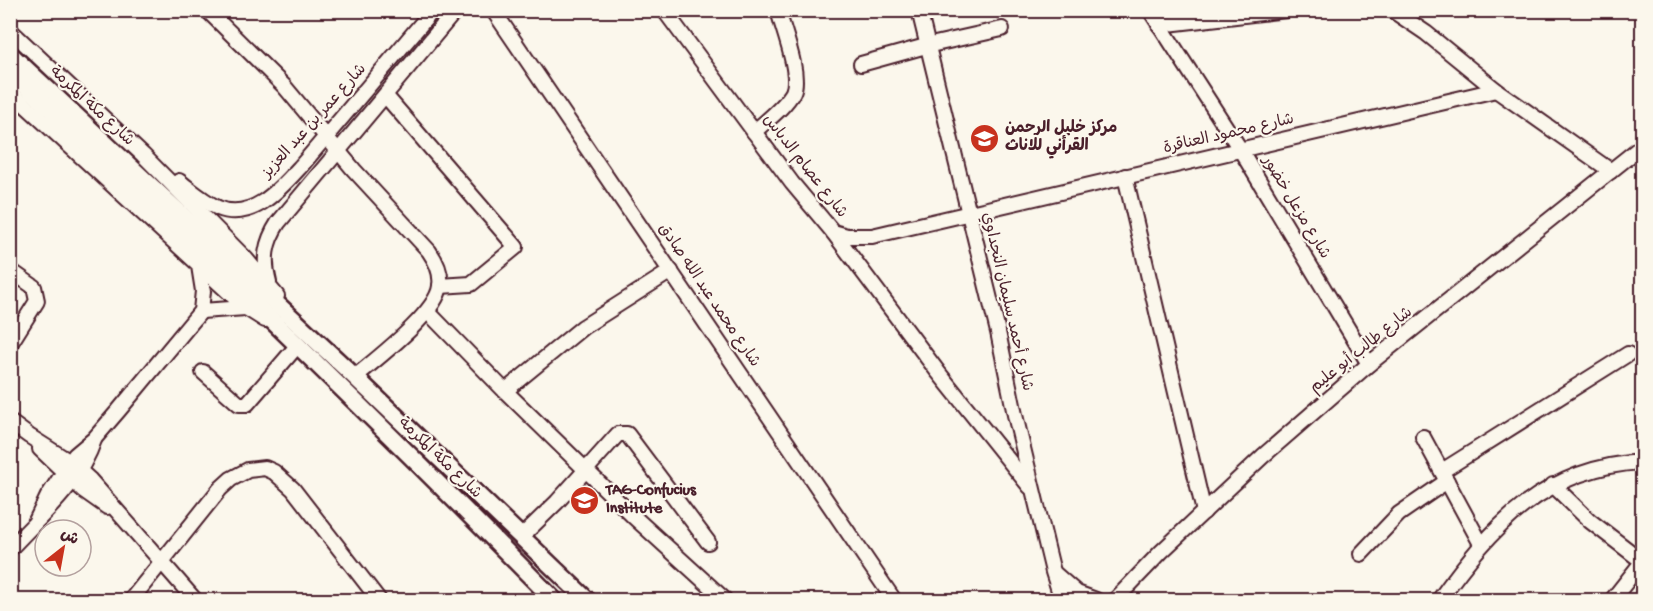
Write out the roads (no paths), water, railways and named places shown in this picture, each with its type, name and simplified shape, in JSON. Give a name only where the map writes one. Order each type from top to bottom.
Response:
[{"type":"main road","name":"شارع مكة المكرمة","points":[[10,54],[177,209],[287,325],[297,346],[398,443],[554,600]]},
{"type":"main road","name":"شارع مكة المكرمة","points":[[10,71],[171,222],[287,325],[355,377],[587,600]]},
{"type":"street","name":"شارع عمر بن عبد العزيز","points":[[143,155],[211,204],[226,211],[243,211],[261,203],[287,182],[433,10]]},
{"type":"street","name":"شارع عمر بن عبد العزيز","points":[[270,287],[265,268],[265,253],[271,234],[300,194],[339,152],[456,10]]},
{"type":"street","name":"شارع محمد عبد الله صادق","points":[[493,10],[894,600]]},
{"type":"street","name":"شارع عصام الدباس","points":[[663,10],[792,183],[833,232],[847,236],[872,236],[970,214]]},
{"type":"street","points":[[754,132],[786,101],[793,91],[796,80],[778,10]]},
{"type":"street","name":"شارع أحمد سليمان النجداوي","points":[[919,10],[926,46],[970,214],[1053,572],[1062,600]]},
{"type":"street","name":"شارع مزعل خضور","points":[[1150,10],[1240,149],[1369,364]]},
{"type":"street","points":[[1159,25],[1287,10]]},
{"type":"street","points":[[1392,10],[1426,33],[1496,90],[1611,171]]},
{"type":"street","points":[[213,12],[277,79],[339,152],[429,251],[437,263],[440,286],[428,312],[355,377]]},
{"type":"street","points":[[861,64],[926,46],[1002,29]]},
{"type":"street","name":"شارع مكة المكرمة","points":[[10,30],[143,155],[246,259],[270,287],[287,325]]},
{"type":"street","name":"شارع محمود العناقرة","points":[[970,214],[1496,90]]},
{"type":"street","name":"شارع مكة المكرمة","points":[[10,91],[246,308],[287,325]]},
{"type":"street","points":[[386,95],[516,246],[471,284],[440,286]]},
{"type":"street","name":"شارع طالب أبو عليم","points":[[1112,599],[1263,456],[1369,364],[1642,146]]},
{"type":"street","points":[[1125,176],[1204,512]]},
{"type":"street","points":[[833,232],[938,372],[1034,492]]},
{"type":"street","points":[[10,549],[36,521],[48,496],[201,311],[203,291],[200,266]]},
{"type":"street","points":[[10,270],[34,287],[38,301],[10,344]]},
{"type":"street","points":[[505,391],[583,327],[671,271]]},
{"type":"street","points":[[201,311],[246,308]]},
{"type":"street","points":[[428,312],[505,391],[655,537],[725,600]]},
{"type":"street","points":[[203,372],[239,404],[247,404],[297,346]]},
{"type":"street","points":[[1361,554],[1399,514],[1444,476],[1628,354]]},
{"type":"street","points":[[10,422],[71,471]]},
{"type":"street","points":[[521,537],[587,470],[618,434],[627,434],[708,542]]},
{"type":"street","points":[[29,436],[50,449],[94,499],[118,514],[195,600]]},
{"type":"street","points":[[1423,436],[1481,544]]},
{"type":"street","points":[[50,449],[65,452],[81,449],[94,439]]},
{"type":"street","points":[[71,471],[81,449]]},
{"type":"street","points":[[1439,600],[1481,544],[1510,516],[1553,485],[1607,465],[1642,462]]},
{"type":"street","points":[[131,600],[220,489],[231,479],[248,470],[265,468],[282,478],[293,489],[379,600]]},
{"type":"street","points":[[1553,485],[1590,521],[1642,561],[1612,600]]},
{"type":"street","points":[[1053,572],[1077,593],[1096,600]]},
{"type":"place","name":"مركز خليل الرحمن القرأني للاناث","points":[[984,138]]},
{"type":"place","name":"TAG-Confucius Institute","points":[[585,500]]}]
